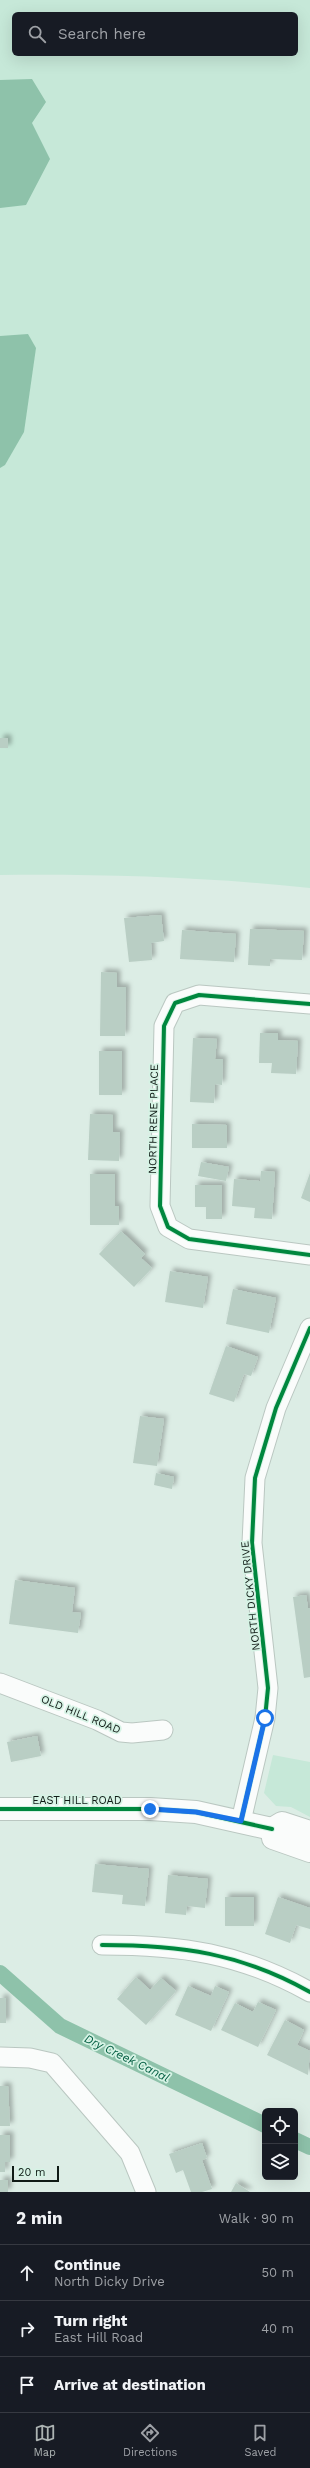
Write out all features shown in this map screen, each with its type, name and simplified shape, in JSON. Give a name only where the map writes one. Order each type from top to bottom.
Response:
[{"type":"street","name":"NORTH RENE PLACE","points":[[310,1004],[199,995],[175,1003],[164,1026],[160,1206],[168,1227],[189,1239],[310,1255]]},
{"type":"street","name":"NORTH DICKY DRIVE","points":[[241,1821],[265,1718],[268,1688],[252,1543],[254,1478],[276,1408],[310,1328]]},
{"type":"street","name":"OLD HILL ROAD","points":[[0,1683],[97,1720],[121,1732],[132,1733],[163,1730]]},
{"type":"street","name":"EAST HILL ROAD","points":[[0,1809],[150,1809],[196,1812],[272,1829],[282,1823],[310,1832]]},
{"type":"street","points":[[272,1829],[273,1838],[310,1851]]},
{"type":"street","points":[[102,1945],[184,1948],[208,1952],[269,1971],[310,1992]]},
{"type":"street","points":[[0,2057],[30,2058],[52,2063],[130,2153],[146,2192]]},
{"type":"shaded area","points":[[0,0],[310,0],[310,888],[233,881],[77,875],[0,875]]},
{"type":"shaded area","points":[[32,79],[46,102],[32,123],[50,159],[26,205],[0,208],[0,80]]},
{"type":"shaded area","points":[[28,334],[36,348],[24,432],[5,465],[0,468],[0,336]]},
{"type":"shaded area","points":[[273,1755],[310,1762],[310,1817],[291,1807],[276,1806],[264,1793]]},
{"type":"building","points":[[0,738],[8,738],[8,748],[0,748]]},
{"type":"building","points":[[161,915],[164,941],[151,943],[152,960],[129,962],[124,918]]},
{"type":"building","points":[[250,929],[304,931],[302,960],[270,959],[270,966],[248,965]]},
{"type":"building","points":[[182,930],[236,934],[234,962],[180,959]]},
{"type":"building","points":[[101,972],[117,973],[117,987],[126,987],[125,1036],[100,1036]]},
{"type":"building","points":[[260,1033],[278,1033],[278,1040],[298,1041],[296,1074],[271,1073],[272,1063],[259,1063]]},
{"type":"building","points":[[193,1038],[217,1039],[215,1059],[223,1059],[222,1085],[215,1084],[214,1103],[190,1102]]},
{"type":"building","points":[[99,1051],[122,1051],[122,1095],[99,1095]]},
{"type":"building","points":[[90,1114],[113,1115],[113,1132],[120,1132],[119,1161],[88,1160]]},
{"type":"building","points":[[192,1124],[227,1125],[227,1148],[192,1148]]},
{"type":"building","points":[[201,1162],[229,1167],[226,1181],[198,1176]]},
{"type":"building","points":[[261,1171],[275,1172],[272,1219],[254,1218],[255,1208],[232,1206],[234,1179],[260,1181]]},
{"type":"building","points":[[310,1173],[310,1202],[301,1198]]},
{"type":"building","points":[[90,1174],[115,1174],[115,1206],[119,1206],[119,1225],[90,1225]]},
{"type":"building","points":[[195,1185],[222,1185],[222,1219],[206,1219],[206,1207],[195,1207]]},
{"type":"building","points":[[121,1231],[145,1254],[141,1258],[152,1268],[134,1287],[99,1254]]},
{"type":"building","points":[[170,1271],[208,1277],[203,1308],[165,1302]]},
{"type":"building","points":[[233,1289],[276,1298],[269,1333],[226,1324]]},
{"type":"building","points":[[226,1346],[258,1357],[251,1376],[244,1374],[234,1402],[209,1394]]},
{"type":"building","points":[[140,1416],[164,1419],[157,1466],[133,1463]]},
{"type":"building","points":[[156,1473],[174,1477],[172,1489],[154,1485]]},
{"type":"building","points":[[15,1580],[75,1588],[72,1612],[81,1613],[78,1633],[9,1624]]},
{"type":"building","points":[[306,1595],[308,1608],[310,1608],[310,1677],[304,1678],[293,1597]]},
{"type":"building","points":[[37,1736],[41,1756],[11,1762],[7,1742]]},
{"type":"building","points":[[95,1864],[149,1869],[145,1906],[122,1904],[123,1895],[92,1892]]},
{"type":"building","points":[[168,1875],[208,1879],[205,1908],[187,1906],[186,1915],[165,1913]]},
{"type":"building","points":[[225,1897],[254,1897],[254,1926],[225,1926]]},
{"type":"building","points":[[278,1897],[310,1908],[310,1929],[296,1925],[290,1943],[265,1934]]},
{"type":"building","points":[[136,1977],[150,1990],[161,1978],[176,1991],[146,2025],[117,1999]]},
{"type":"building","points":[[188,1986],[211,1996],[215,1986],[229,1992],[211,2031],[175,2015]]},
{"type":"building","points":[[0,1998],[6,1998],[6,2023],[0,2023]]},
{"type":"building","points":[[258,2002],[276,2010],[258,2047],[221,2030],[235,2003],[253,2012]]},
{"type":"building","points":[[285,2020],[304,2030],[297,2045],[310,2051],[308,2075],[267,2055]]},
{"type":"building","points":[[0,2086],[8,2086],[10,2126],[0,2126]]},
{"type":"building","points":[[0,2135],[10,2135],[10,2162],[5,2162],[5,2172],[0,2172]]},
{"type":"building","points":[[202,2143],[207,2158],[202,2160],[212,2189],[202,2192],[191,2192],[183,2170],[176,2173],[169,2154]]},
{"type":"building","points":[[0,2180],[8,2180],[8,2192],[0,2192]]},
{"type":"building","points":[[236,2183],[250,2192],[231,2192]]},
{"type":"waterway","name":"Dry Creek Canal","points":[[0,1973],[60,2026],[262,2124]]},
{"type":"waterway","name":"Dry Creek Canal","points":[[298,2141],[310,2147]]},
{"type":"cycle path","points":[[310,1004],[199,995],[175,1003],[164,1026],[160,1206],[168,1227],[189,1239],[310,1255]]},
{"type":"cycle path","points":[[241,1821],[265,1718],[268,1688],[252,1543],[255,1478],[276,1408],[310,1328]]},
{"type":"cycle path","points":[[0,1809],[150,1809],[196,1812],[272,1829]]},
{"type":"cycle path","points":[[102,1945],[158,1947],[209,1954],[259,1968],[310,1992]]},
{"type":"route","points":[[150,1809],[196,1812],[241,1821],[265,1718]]}]
